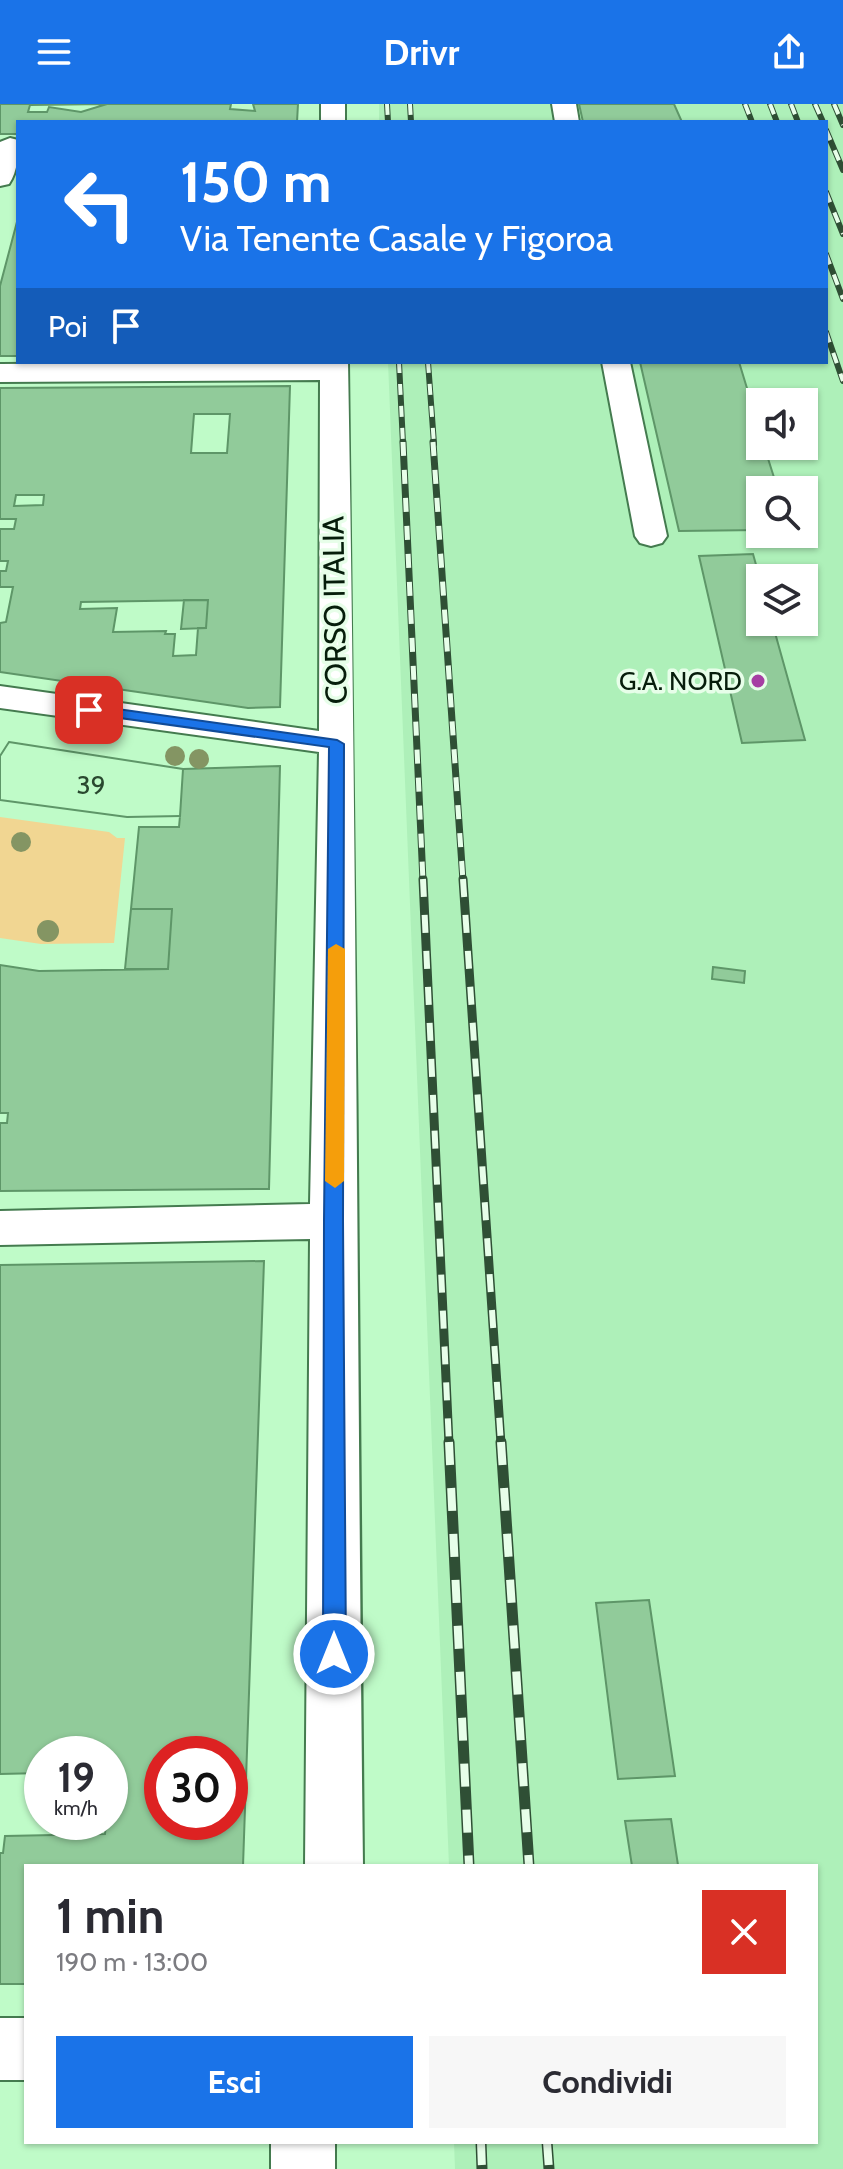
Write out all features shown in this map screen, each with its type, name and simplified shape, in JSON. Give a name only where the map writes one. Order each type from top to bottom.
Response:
[{"type":"street","points":[[0,179],[9,145]]},
{"type":"street","points":[[616,364],[651,536]]},
{"type":"street","points":[[0,373],[334,366]]},
{"type":"street","name":"CORSO ITALIA","points":[[334,366],[337,744],[333,1221],[334,1864]]},
{"type":"street","points":[[0,697],[337,744]]},
{"type":"street","points":[[0,1228],[333,1221]]},
{"type":"street","points":[[0,2049],[24,2049]]},
{"type":"street","points":[[303,2144],[303,2169]]},
{"type":"shaded area","points":[[379,104],[843,104],[843,2169],[455,2169],[454,2144],[818,2144],[818,1864],[449,1864],[388,364],[828,364],[828,120],[379,120]]},
{"type":"shaded area","points":[[0,817],[109,832],[117,838],[125,838],[114,943],[41,944],[0,938]]},
{"type":"building","points":[[0,104],[104,104],[30,105],[28,112],[47,112],[49,107],[81,112],[107,104],[231,104],[230,109],[255,111],[253,104],[298,104],[297,120],[16,120],[16,134],[0,134]]},
{"type":"building","points":[[579,104],[674,104],[681,120],[583,120]]},
{"type":"building","points":[[16,226],[16,356],[0,356],[0,286]]},
{"type":"building","points":[[640,364],[740,364],[747,388],[746,460],[768,460],[774,476],[746,476],[746,530],[679,531]]},
{"type":"building","points":[[290,386],[280,707],[248,708],[0,672],[0,623],[6,622],[13,587],[0,587],[0,571],[6,571],[8,561],[0,561],[0,529],[14,529],[16,519],[0,519],[0,388]],"holes":[[[194,414],[230,414],[227,453],[191,453]],[[16,495],[44,495],[43,505],[14,506]],[[208,600],[206,628],[198,628],[196,655],[173,656],[175,634],[165,634],[166,631],[113,632],[117,608],[80,609],[81,602]]]},
{"type":"building","name":"G.A. NORD","points":[[753,554],[756,564],[746,564],[746,636],[776,636],[805,740],[742,743],[699,556]]},
{"type":"building","points":[[184,600],[208,600],[206,628],[181,629]]},
{"type":"building","points":[[9,742],[183,769],[280,766],[269,1189],[0,1191],[0,1123],[7,1123],[8,1113],[0,1113],[0,965],[39,971],[168,969],[172,909],[131,909],[139,827],[179,827],[180,816],[127,817],[0,800],[0,756]]},
{"type":"building","points":[[9,742],[183,769],[180,816],[127,817],[0,800],[0,756]]},
{"type":"building","points":[[131,909],[172,909],[168,969],[125,969]]},
{"type":"building","points":[[713,967],[745,971],[744,983],[712,979]]},
{"type":"building","points":[[264,1261],[248,1736],[144,1736],[144,1840],[244,1840],[243,1864],[24,1864],[24,1984],[0,1984],[0,1853],[3,1853],[5,1836],[24,1836],[24,1840],[128,1840],[128,1736],[24,1736],[24,1773],[0,1774],[0,1265]]},
{"type":"building","points":[[649,1600],[675,1776],[618,1779],[596,1603]]},
{"type":"building","points":[[671,1819],[678,1864],[632,1864],[625,1821]]},
{"type":"railway","points":[[387,104],[388,120]]},
{"type":"railway","points":[[410,104],[411,120]]},
{"type":"railway","points":[[745,104],[751,120]]},
{"type":"railway","points":[[770,104],[776,120]]},
{"type":"railway","points":[[791,104],[797,120]]},
{"type":"railway","points":[[815,104],[822,120]]},
{"type":"railway","points":[[834,104],[843,125]]},
{"type":"railway","points":[[828,135],[843,170]]},
{"type":"railway","points":[[828,197],[843,234]]},
{"type":"railway","points":[[828,259],[843,299]]},
{"type":"railway","points":[[828,338],[843,381]]},
{"type":"railway","points":[[399,364],[403,444]]},
{"type":"railway","points":[[428,364],[434,444]]},
{"type":"railway","points":[[403,442],[423,881]]},
{"type":"railway","points":[[433,442],[463,881]]},
{"type":"railway","points":[[423,879],[449,1444]]},
{"type":"railway","points":[[463,879],[501,1444]]},
{"type":"railway","points":[[449,1442],[469,1864]]},
{"type":"railway","points":[[501,1442],[529,1864]]},
{"type":"railway","points":[[481,2144],[482,2169]]},
{"type":"railway","points":[[547,2144],[549,2169]]},
{"type":"slow traffic","points":[[335,1181],[336,949]]},
{"type":"place","name":"G.A. NORD","points":[[758,681]]},
{"type":"route","points":[[89,710],[337,744],[336,1155],[333,1221],[334,1654]]}]
